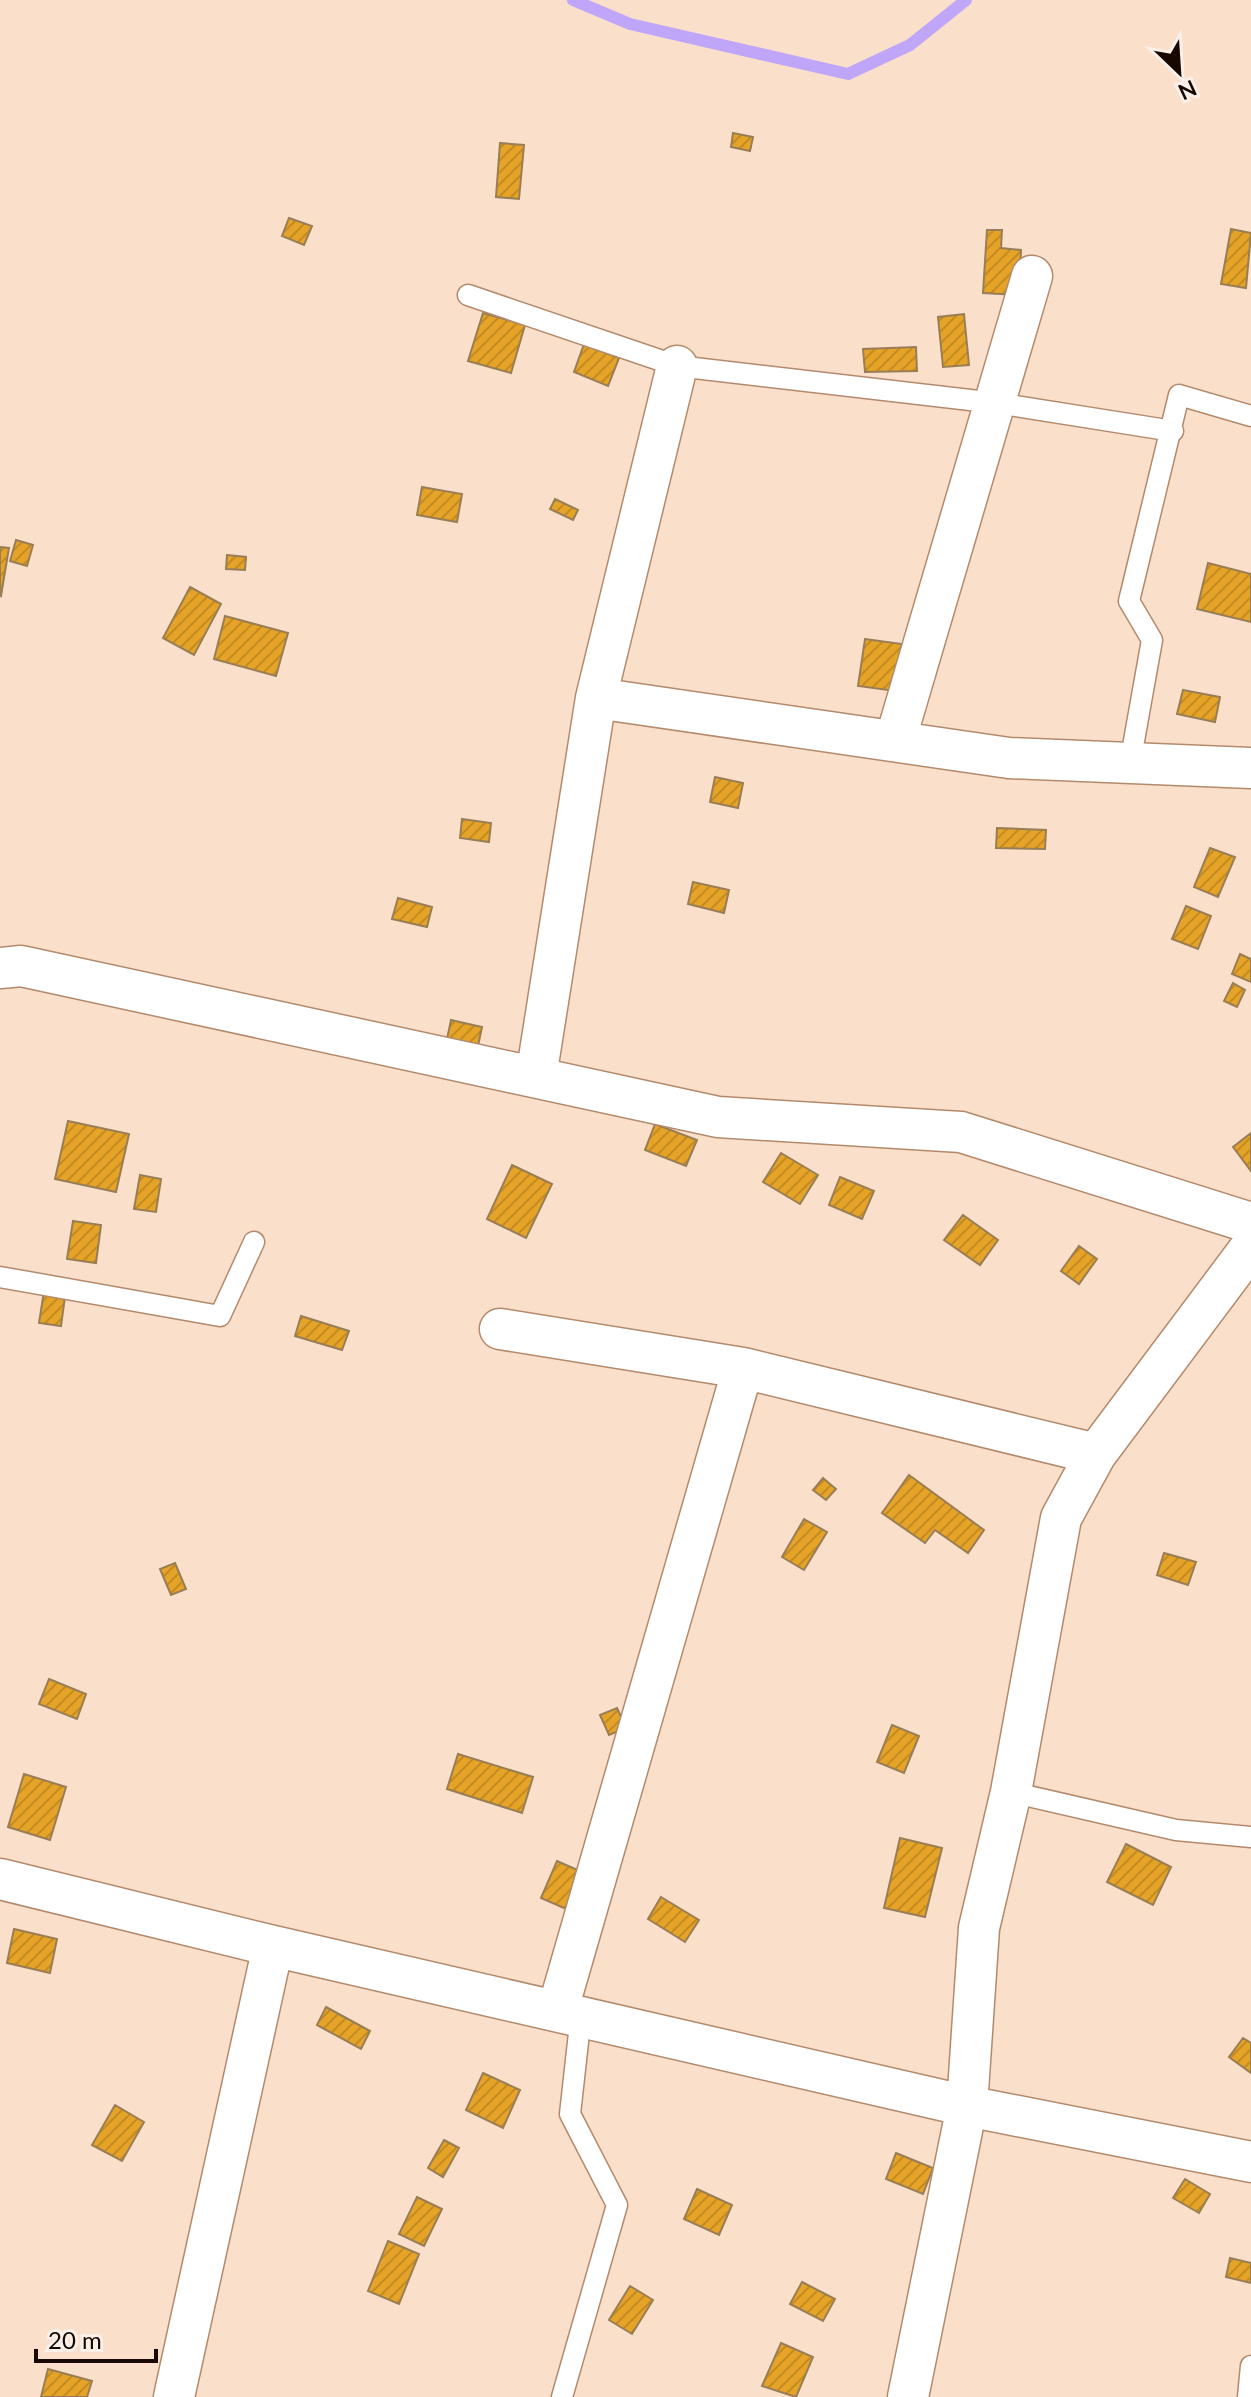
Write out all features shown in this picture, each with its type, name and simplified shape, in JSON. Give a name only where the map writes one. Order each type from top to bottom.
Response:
[{"type":"street","points":[[895,741],[1032,276]]},
{"type":"street","points":[[536,1077],[596,698],[677,366]]},
{"type":"street","points":[[596,698],[1009,758],[1251,768]]},
{"type":"street","points":[[0,968],[21,966],[718,1117],[961,1132],[1250,1245],[1096,1454],[1061,1518],[1011,1792],[979,1928],[967,2106],[908,2397]]},
{"type":"street","points":[[500,1329],[743,1368],[1096,1454]]},
{"type":"street","points":[[570,2012],[743,1368]]},
{"type":"street","points":[[0,1879],[273,1946],[570,2012],[967,2106],[1251,2162]]},
{"type":"street","points":[[174,2397],[273,1946]]},
{"type":"lane","points":[[468,295],[677,366],[996,403],[1173,431]]},
{"type":"lane","points":[[1130,763],[1152,640],[1129,601],[1173,431],[1179,395],[1251,416]]},
{"type":"lane","points":[[0,1277],[220,1316],[254,1242]]},
{"type":"lane","points":[[1011,1792],[1176,1830],[1251,1837]]},
{"type":"lane","points":[[562,2397],[617,2205],[570,2114],[570,2012]]},
{"type":"lane","points":[[1248,2397],[1251,2366]]},
{"type":"building","points":[[733,133],[753,137],[750,151],[731,147]]},
{"type":"building","points":[[500,143],[524,145],[519,199],[496,197]]},
{"type":"building","points":[[289,218],[312,226],[304,245],[282,236]]},
{"type":"building","points":[[1231,229],[1251,233],[1246,288],[1221,284]]},
{"type":"building","points":[[987,230],[1002,230],[1001,248],[1021,250],[1019,295],[983,293]]},
{"type":"building","points":[[483,313],[525,325],[511,373],[468,361]]},
{"type":"building","points":[[964,314],[969,365],[943,367],[938,317]]},
{"type":"building","points":[[584,344],[619,358],[608,386],[574,372]]},
{"type":"building","points":[[916,347],[917,371],[865,372],[863,349]]},
{"type":"building","points":[[422,487],[462,494],[457,522],[417,515]]},
{"type":"building","points":[[555,499],[578,510],[573,520],[550,509]]},
{"type":"building","points":[[16,540],[33,545],[27,566],[10,561]]},
{"type":"building","points":[[0,547],[9,548],[1,596],[0,595]]},
{"type":"building","points":[[227,555],[246,557],[245,570],[226,569]]},
{"type":"building","points":[[1208,563],[1251,574],[1251,622],[1197,609]]},
{"type":"building","points":[[190,587],[221,604],[194,655],[163,638]]},
{"type":"building","points":[[225,616],[288,633],[276,676],[214,659]]},
{"type":"building","points":[[865,639],[902,644],[895,691],[858,686]]},
{"type":"building","points":[[1183,690],[1220,697],[1215,722],[1177,714]]},
{"type":"building","points":[[715,777],[743,783],[738,808],[710,802]]},
{"type":"building","points":[[462,819],[491,823],[489,842],[460,838]]},
{"type":"building","points":[[997,828],[1046,830],[1045,849],[996,848]]},
{"type":"building","points":[[1210,848],[1235,857],[1218,897],[1194,887]]},
{"type":"building","points":[[693,882],[729,890],[724,913],[688,904]]},
{"type":"building","points":[[398,898],[432,907],[427,927],[392,919]]},
{"type":"building","points":[[1186,906],[1211,916],[1198,949],[1172,939]]},
{"type":"building","points":[[1240,954],[1251,959],[1251,982],[1232,974]]},
{"type":"building","points":[[1233,983],[1245,990],[1237,1007],[1224,1001]]},
{"type":"building","points":[[451,1020],[482,1027],[478,1046],[447,1039]]},
{"type":"building","points":[[68,1121],[129,1134],[116,1192],[55,1179]]},
{"type":"building","points":[[655,1124],[697,1140],[686,1166],[645,1150]]},
{"type":"building","points":[[1251,1133],[1251,1171],[1233,1147]]},
{"type":"building","points":[[781,1153],[818,1175],[800,1204],[763,1182]]},
{"type":"building","points":[[512,1165],[552,1184],[526,1238],[487,1219]]},
{"type":"building","points":[[140,1175],[161,1179],[156,1212],[134,1209]]},
{"type":"building","points":[[840,1177],[874,1191],[862,1219],[829,1205]]},
{"type":"building","points":[[963,1215],[998,1240],[980,1265],[944,1240]]},
{"type":"building","points":[[73,1221],[101,1225],[96,1263],[67,1259]]},
{"type":"building","points":[[1079,1246],[1097,1259],[1079,1284],[1061,1271]]},
{"type":"building","points":[[45,1285],[66,1289],[61,1326],[39,1323]]},
{"type":"building","points":[[301,1316],[349,1331],[342,1350],[295,1336]]},
{"type":"building","points":[[909,1475],[984,1530],[968,1553],[935,1530],[925,1543],[882,1513]]},
{"type":"building","points":[[823,1478],[836,1489],[826,1500],[813,1490]]},
{"type":"building","points":[[804,1519],[827,1532],[804,1570],[782,1557]]},
{"type":"building","points":[[1164,1553],[1196,1562],[1188,1585],[1157,1575]]},
{"type":"building","points":[[175,1563],[186,1589],[171,1595],[160,1569]]},
{"type":"building","points":[[49,1679],[86,1694],[77,1719],[39,1704]]},
{"type":"building","points":[[617,1708],[626,1728],[609,1735],[600,1715]]},
{"type":"building","points":[[892,1725],[919,1736],[904,1773],[877,1762]]},
{"type":"building","points":[[458,1754],[533,1777],[522,1813],[447,1789]]},
{"type":"building","points":[[24,1774],[66,1787],[50,1840],[8,1827]]},
{"type":"building","points":[[900,1838],[942,1848],[925,1917],[884,1908]]},
{"type":"building","points":[[1126,1844],[1171,1867],[1153,1905],[1107,1882]]},
{"type":"building","points":[[557,1861],[582,1872],[566,1909],[541,1898]]},
{"type":"building","points":[[661,1897],[699,1920],[685,1942],[648,1919]]},
{"type":"building","points":[[14,1929],[57,1939],[50,1973],[7,1963]]},
{"type":"building","points":[[326,2007],[370,2031],[361,2049],[317,2025]]},
{"type":"building","points":[[1243,2038],[1251,2043],[1251,2073],[1229,2057]]},
{"type":"building","points":[[483,2073],[520,2090],[503,2128],[466,2110]]},
{"type":"building","points":[[115,2105],[144,2122],[122,2161],[92,2145]]},
{"type":"building","points":[[444,2140],[459,2148],[443,2177],[428,2168]]},
{"type":"building","points":[[896,2153],[933,2168],[923,2194],[886,2179]]},
{"type":"building","points":[[1185,2179],[1210,2194],[1199,2213],[1173,2198]]},
{"type":"building","points":[[697,2189],[732,2205],[719,2235],[684,2219]]},
{"type":"building","points":[[417,2197],[442,2209],[424,2246],[399,2234]]},
{"type":"building","points":[[388,2241],[419,2254],[399,2304],[368,2291]]},
{"type":"building","points":[[1230,2258],[1251,2263],[1251,2283],[1226,2277]]},
{"type":"building","points":[[802,2282],[835,2299],[823,2321],[790,2304]]},
{"type":"building","points":[[630,2286],[653,2300],[632,2334],[609,2320]]},
{"type":"building","points":[[781,2343],[813,2357],[796,2397],[762,2386]]},
{"type":"building","points":[[48,2369],[92,2381],[87,2397],[41,2397]]},
{"type":"waterway","points":[[573,0],[630,24],[848,74],[910,45],[966,0]]}]
